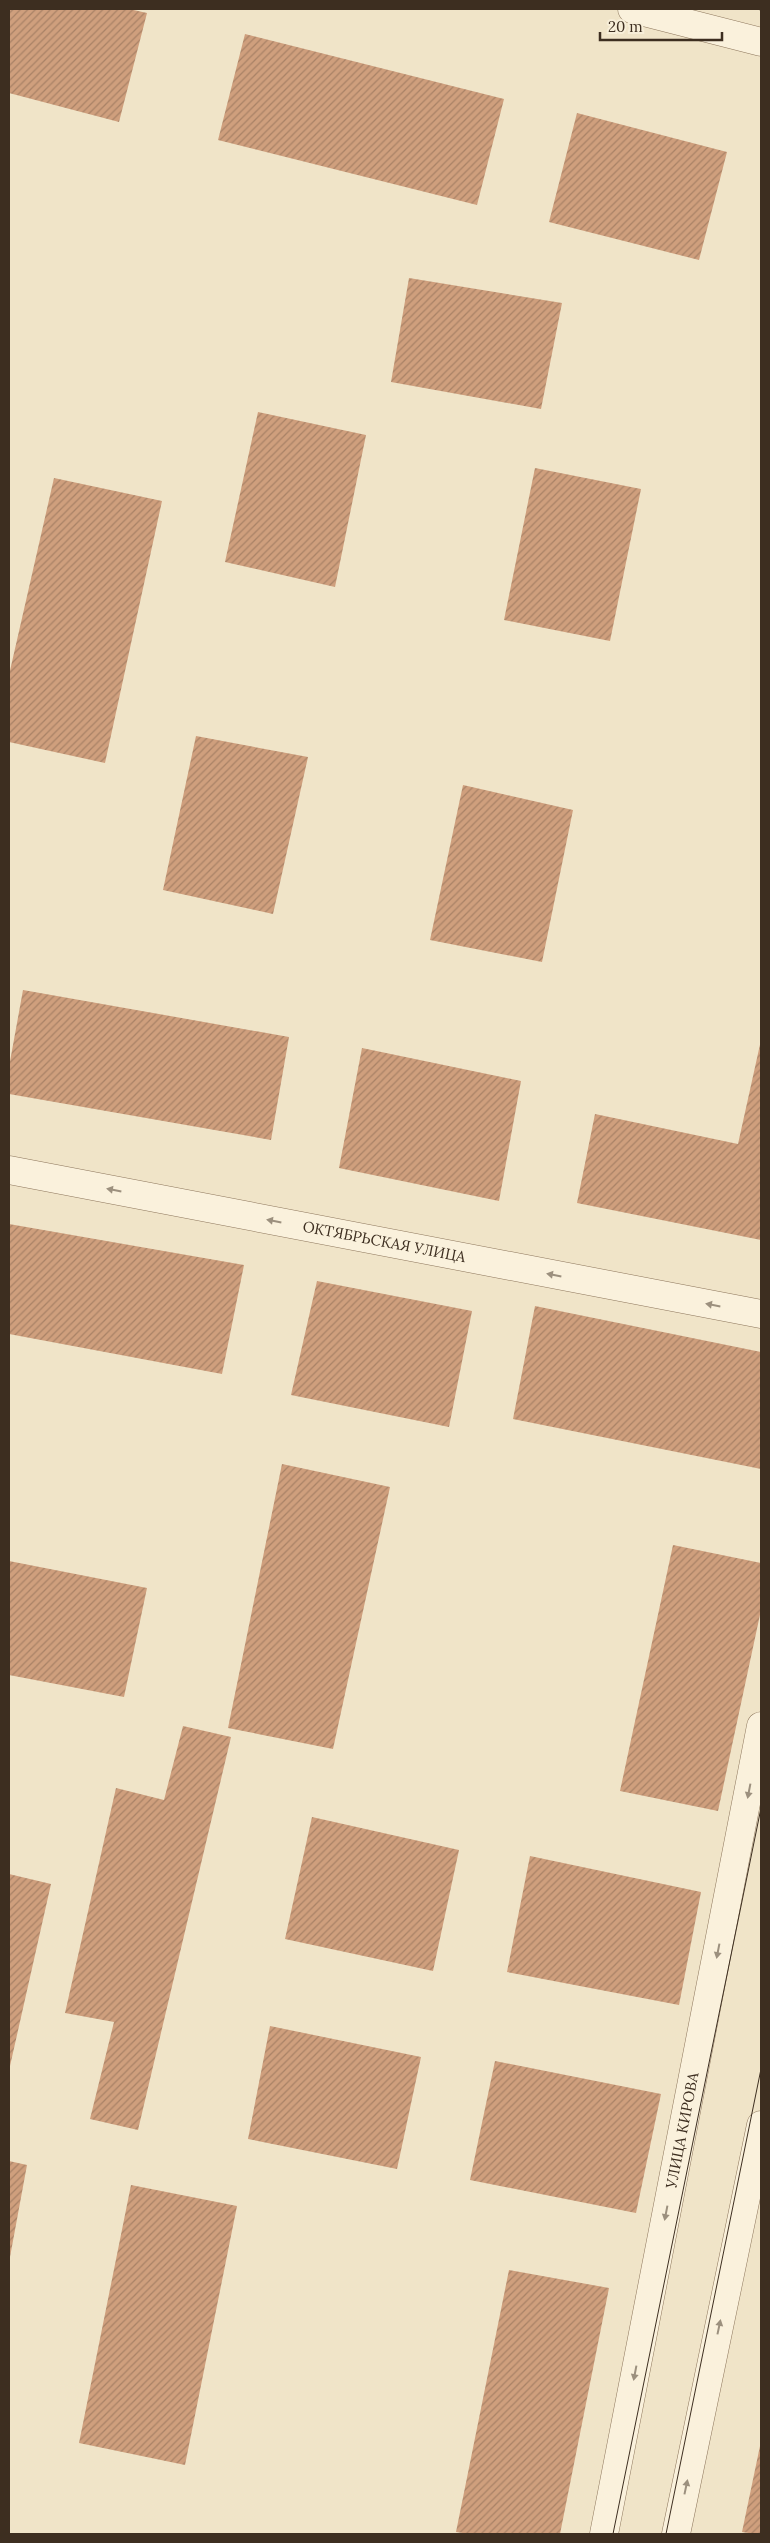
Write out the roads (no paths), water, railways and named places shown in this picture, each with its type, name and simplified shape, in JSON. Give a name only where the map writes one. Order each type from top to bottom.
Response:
[{"type":"street","points":[[632,9],[761,42]]},
{"type":"street","name":"ОКТЯБРЬСКАЯ УЛИЦА","points":[[9,1170],[761,1314]]},
{"type":"street","name":"УЛИЦА КИРОВА","points":[[604,2534],[761,1726]]},
{"type":"street","points":[[676,2534],[761,2125]]},
{"type":"tram line","points":[[756,9],[761,10]]},
{"type":"tram line","points":[[613,2534],[761,1808]]},
{"type":"tram line","points":[[666,2534],[761,2069]]}]
